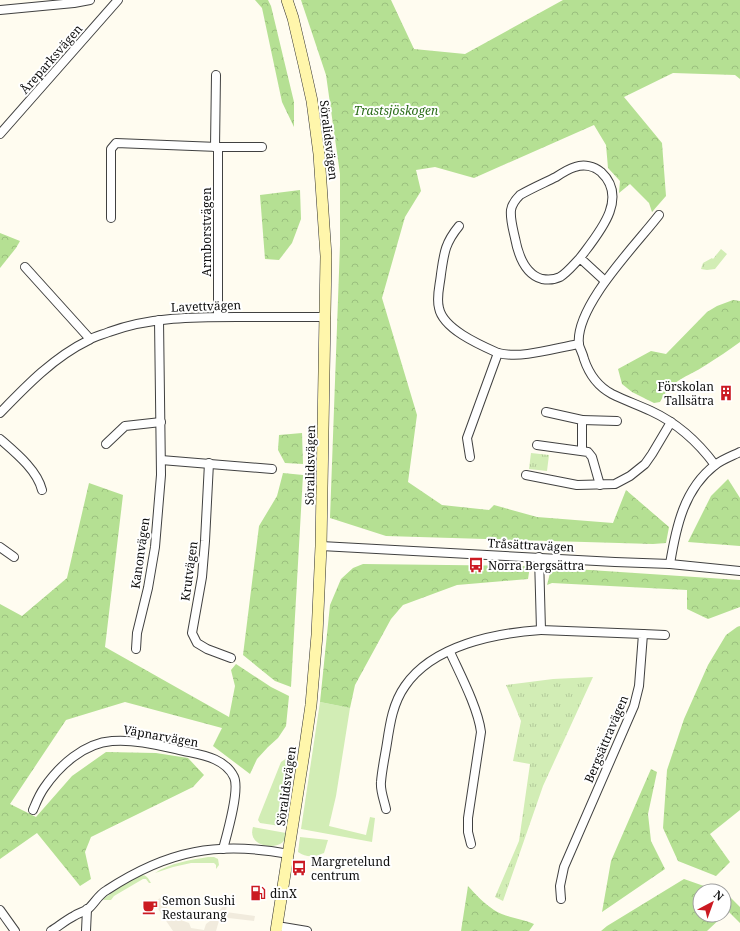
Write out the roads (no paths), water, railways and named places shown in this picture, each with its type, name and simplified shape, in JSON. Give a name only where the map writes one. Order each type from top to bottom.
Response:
[{"type":"street","points":[[0,10],[67,4],[90,0]]},
{"type":"street","name":"Åreparksvägen","points":[[0,134],[118,0]]},
{"type":"street","name":"Söralidsvägen","points":[[277,929],[311,705],[317,635],[321,546],[326,317],[326,256],[319,154],[312,102],[293,18],[287,0]]},
{"type":"street","name":"Armborstvägen","points":[[216,75],[218,317]]},
{"type":"street","points":[[110,218],[111,150],[116,143],[217,147],[262,147]]},
{"type":"street","points":[[586,166],[597,169],[604,176],[610,184],[612,196],[611,208],[605,222],[580,258],[568,270],[556,278],[546,280],[534,275],[527,268],[521,258],[512,222],[511,209],[514,202],[520,195],[574,167],[586,166]]},
{"type":"street","points":[[659,215],[605,281],[586,312],[581,326],[579,344],[589,372],[601,386],[612,394],[671,422],[691,437],[715,465]]},
{"type":"street","points":[[459,226],[446,246],[438,298],[439,309],[443,318],[453,328],[467,337],[505,355],[579,344]]},
{"type":"street","points":[[580,258],[605,281]]},
{"type":"street","points":[[24,267],[90,339]]},
{"type":"street","name":"Lavettvägen","points":[[0,413],[44,369],[90,339],[123,327],[172,318],[326,317]]},
{"type":"street","name":"Kanonvägen","points":[[136,649],[137,632],[148,588],[155,547],[161,475],[159,320]]},
{"type":"street","points":[[470,457],[467,438],[498,353]]},
{"type":"street","points":[[546,412],[582,420],[617,421]]},
{"type":"street","points":[[582,420],[582,450]]},
{"type":"street","points":[[106,444],[125,426],[161,422]]},
{"type":"street","points":[[526,475],[578,485],[615,484],[630,476],[645,464],[671,422]]},
{"type":"street","points":[[0,439],[26,463],[41,485],[42,490]]},
{"type":"street","points":[[537,445],[588,452],[592,457],[600,485]]},
{"type":"street","points":[[670,564],[678,525],[685,504],[695,486],[715,465],[740,452]]},
{"type":"street","points":[[161,460],[272,469]]},
{"type":"street","name":"Krutvägen","points":[[209,463],[202,577],[192,633],[197,643],[207,650],[231,658]]},
{"type":"street","name":"Tråsättravägen","points":[[321,546],[670,564],[740,571]]},
{"type":"street","points":[[0,547],[14,557]]},
{"type":"street","points":[[539,557],[541,630]]},
{"type":"street","points":[[386,809],[381,783],[390,722],[397,701],[405,685],[434,659],[467,644],[489,637],[541,630],[665,635]]},
{"type":"street","name":"Bergsättravägen","points":[[561,899],[560,886],[564,867],[634,706],[637,696],[643,634]]},
{"type":"street","points":[[450,652],[469,696],[481,732],[468,818],[468,832],[471,844]]},
{"type":"street","name":"Väpnarvägen","points":[[33,810],[44,788],[57,772],[86,749],[111,741],[133,741],[158,746],[218,760],[234,777],[236,784],[223,849]]},
{"type":"street","points":[[51,931],[74,915],[88,909],[106,890],[128,877],[158,863],[192,852],[223,849],[252,849],[289,854]]},
{"type":"street","points":[[86,931],[88,909]]},
{"type":"street","points":[[0,910],[15,931]]},
{"type":"street","points":[[277,929],[306,931]]},
{"type":"place","name":"Förskolan Tallsätra","points":[[726,393]]},
{"type":"place","name":"Norra Bergsättra","points":[[476,565]]},
{"type":"place","name":"Margretelund centrum","points":[[299,868]]},
{"type":"place","name":"dinX","points":[[258,893]]},
{"type":"place","name":"Semon Sushi Restaurang","points":[[150,907]]},
{"type":"park label","name":"Trastsjöskogen","points":[[396,110]]}]
